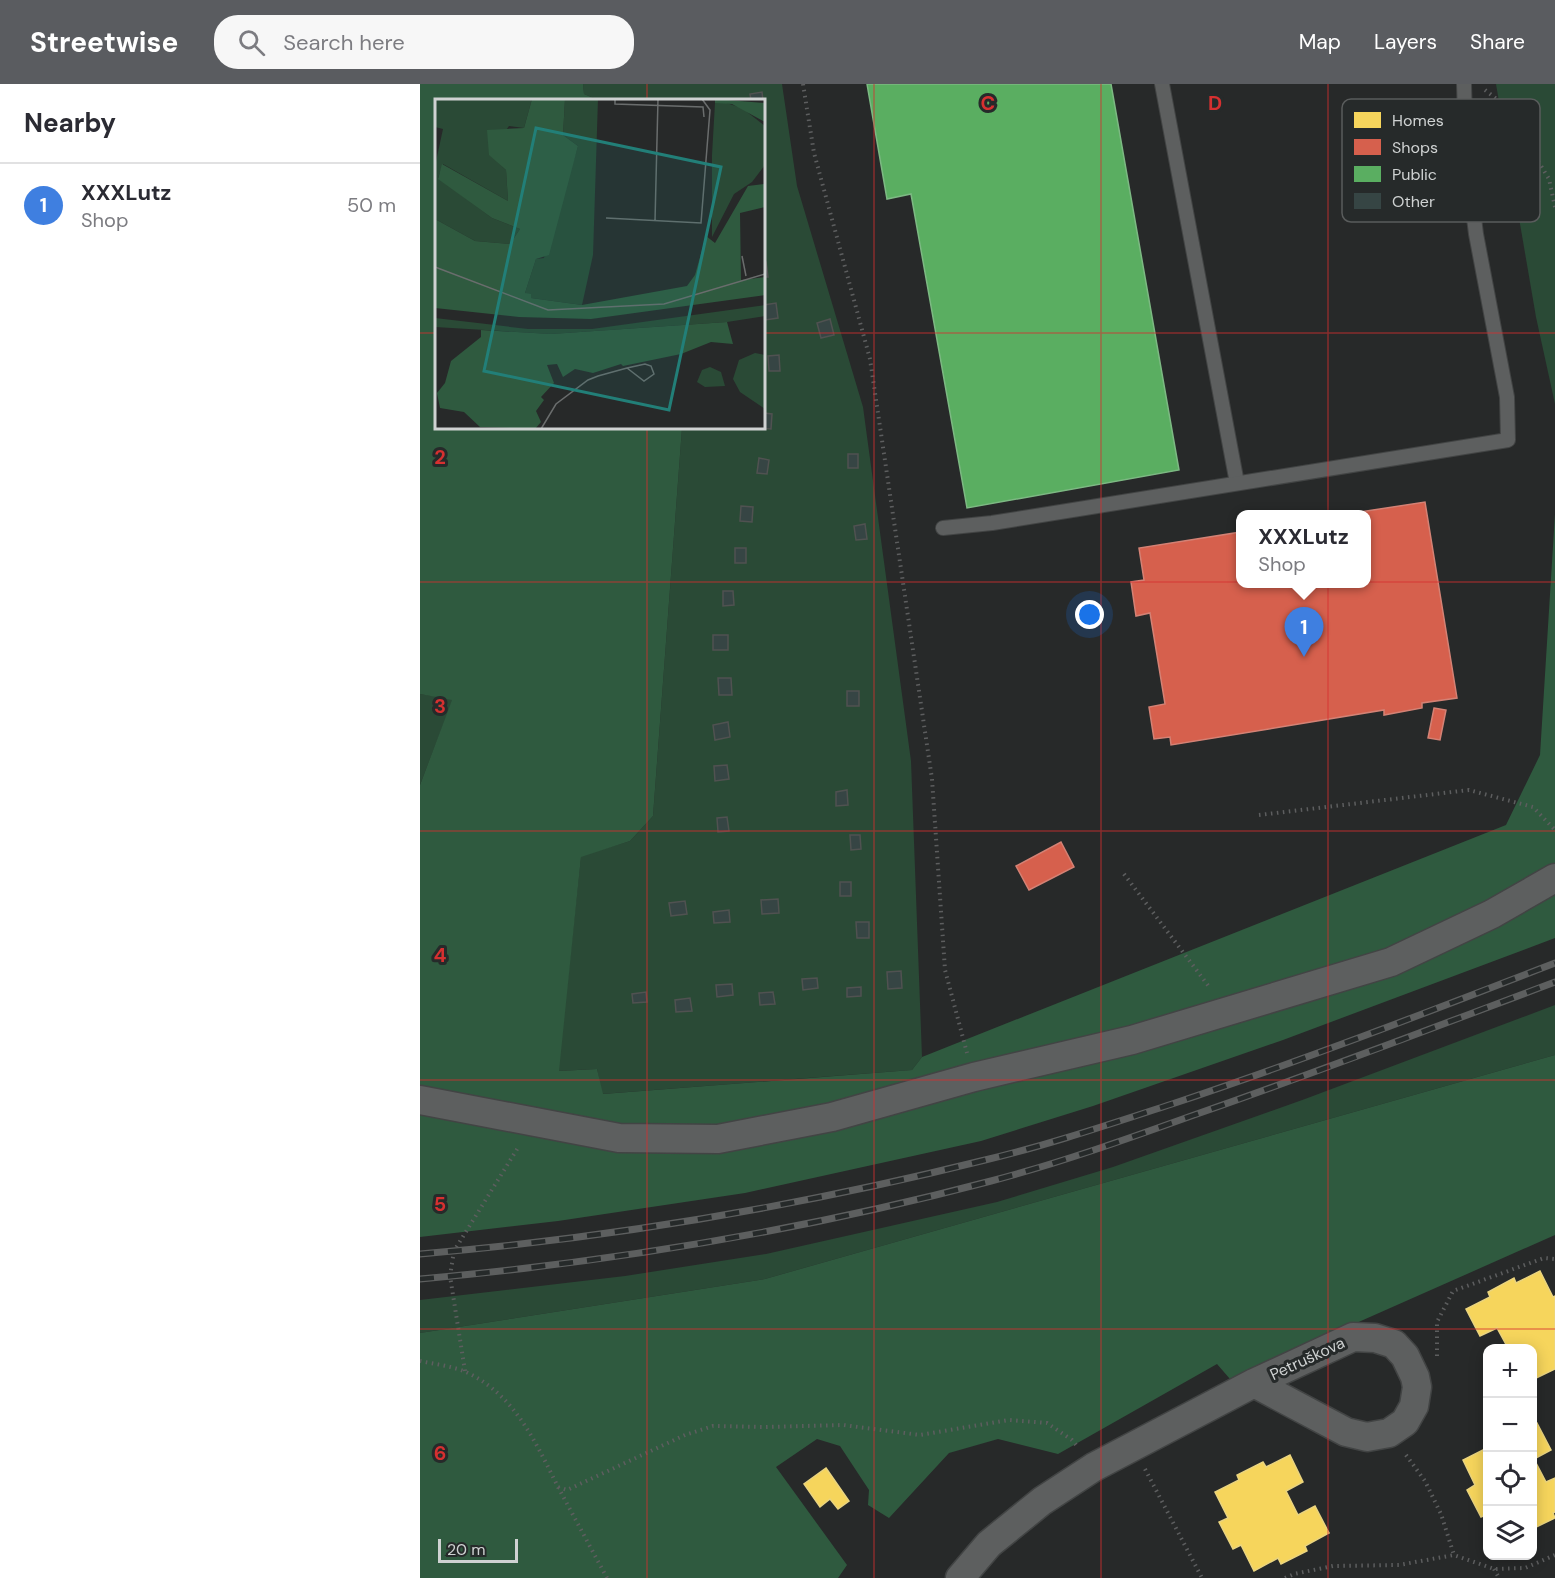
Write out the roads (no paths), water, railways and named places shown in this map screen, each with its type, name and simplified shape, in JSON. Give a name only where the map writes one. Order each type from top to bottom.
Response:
[{"type":"street","points":[[420,1100],[619,1138],[718,1139],[832,1117],[974,1077],[1132,1040],[1391,963],[1492,914],[1555,878]]},
{"type":"street","name":"Petruškova","points":[[960,1578],[989,1544],[1042,1502],[1094,1467],[1254,1383],[1353,1337],[1375,1338],[1394,1344],[1405,1356],[1418,1387],[1414,1406],[1405,1422],[1389,1433],[1367,1437],[1346,1432],[1254,1383]]},
{"type":"lane","points":[[1162,84],[1237,483]]},
{"type":"lane","points":[[1464,84],[1465,99]]},
{"type":"lane","points":[[943,528],[992,523],[1508,440],[1508,397],[1475,222]]},
{"type":"railway","points":[[420,1254],[562,1239],[775,1206],[915,1177],[1009,1154],[1102,1127],[1220,1088],[1555,963]]},
{"type":"railway","points":[[420,1279],[564,1263],[708,1242],[850,1215],[991,1181],[1068,1159],[1144,1133],[1555,982]]},
{"type":"place","name":"XXXLutz","points":[[1304,657]]}]
